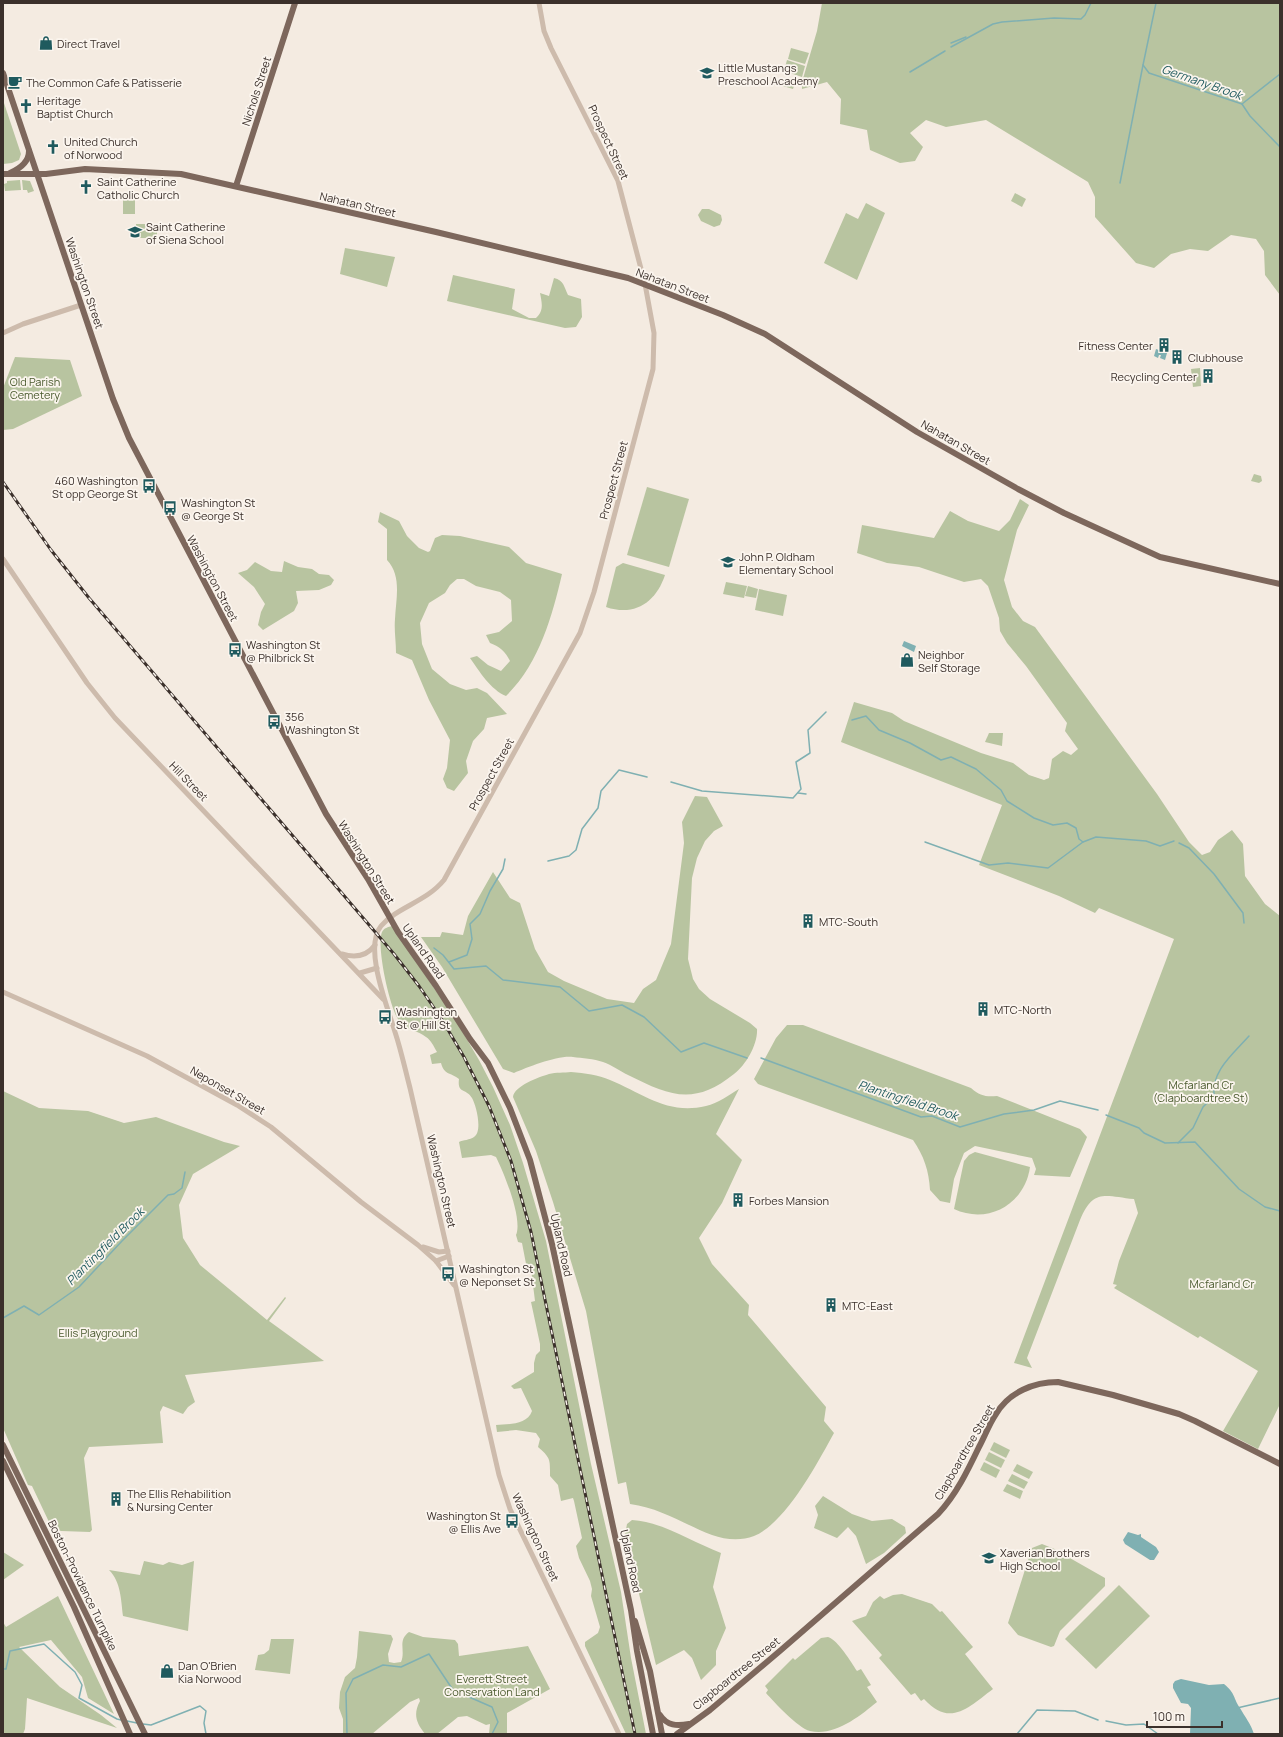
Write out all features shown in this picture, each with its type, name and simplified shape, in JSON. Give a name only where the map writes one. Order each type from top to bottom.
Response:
[{"type":"main road","name":"Nichols Street","points":[[236,186],[295,3]]},
{"type":"main road","name":"Washington Street","points":[[3,73],[4,82],[29,150],[115,404],[129,438],[323,809],[368,879],[390,917]]},
{"type":"main road","points":[[4,174],[15,171],[23,165],[28,158],[29,150]]},
{"type":"main road","name":"Nahatan Street","points":[[4,174],[37,174],[85,169],[164,173],[200,178],[628,278],[723,315],[765,334],[917,432],[1018,490],[1064,513],[1160,557],[1280,584]]},
{"type":"main road","name":"Upland Road","points":[[390,917],[470,1039],[488,1063],[510,1108],[525,1146],[539,1190],[556,1259],[631,1610],[636,1645],[654,1734]]},
{"type":"main road","name":"Clapboardtree Street","points":[[676,1734],[710,1710],[798,1636],[938,1514],[953,1495],[996,1413],[1021,1390],[1046,1382],[1058,1382],[1141,1403],[1196,1421],[1280,1464]]},
{"type":"main road","name":"Boston-Providence Turnpike","points":[[3,1445],[145,1734]]},
{"type":"main road","name":"Boston-Providence Turnpike","points":[[3,1461],[80,1620],[130,1734]]},
{"type":"main road","name":"Upland Road","points":[[631,1610],[646,1656],[662,1734]]},
{"type":"main road","points":[[658,1712],[664,1721],[670,1724],[690,1724]]},
{"type":"street","name":"Prospect Street","points":[[390,917],[432,892],[444,880],[562,668],[584,624],[653,369],[654,333],[645,284],[618,181],[551,48],[542,22],[539,3]]},
{"type":"street","points":[[3,333],[23,324],[81,305]]},
{"type":"street","name":"Hill Street","points":[[3,559],[87,683],[115,718],[360,973],[383,999]]},
{"type":"street","name":"Washington Street","points":[[390,917],[378,930],[375,945],[377,968],[383,999],[400,1047],[499,1475],[506,1497],[619,1734]]},
{"type":"street","points":[[341,954],[350,956],[362,955],[368,953],[375,945]]},
{"type":"street","points":[[360,973],[377,968]]},
{"type":"street","name":"Neponset Street","points":[[3,992],[147,1056],[237,1105],[271,1127],[361,1202],[418,1245],[436,1261],[456,1287]]},
{"type":"street","name":"Neponset Street","points":[[418,1245],[449,1254]]},
{"type":"street","points":[[436,1261],[449,1254]]},
{"type":"green space","points":[[822,3],[1280,3],[1280,295],[1265,275],[1264,251],[1256,239],[1231,235],[1208,251],[1190,249],[1171,254],[1154,268],[1136,263],[1095,217],[1095,197],[1088,182],[986,120],[946,127],[926,120],[910,133],[923,147],[915,161],[900,163],[870,150],[867,130],[840,124],[841,99],[827,82],[802,89],[802,82],[817,31]]},
{"type":"green space","points":[[791,48],[809,53],[805,64],[788,59]]},
{"type":"green space","points":[[787,60],[805,66],[802,77],[784,71]]},
{"type":"green space","points":[[785,80],[795,83],[793,89],[783,86]]},
{"type":"green space","points":[[3,100],[21,154],[19,160],[12,163],[3,164]]},
{"type":"green space","points":[[20,180],[21,190],[5,191],[4,184],[7,183],[7,181]]},
{"type":"green space","points":[[22,180],[30,181],[34,191],[28,193],[27,190],[23,190]]},
{"type":"green space","points":[[123,192],[135,192],[135,214],[123,214]]},
{"type":"green space","points":[[1015,193],[1026,199],[1022,207],[1011,201]]},
{"type":"green space","points":[[866,203],[885,213],[857,280],[824,263],[846,213],[858,219]]},
{"type":"green space","points":[[702,209],[709,209],[721,215],[722,220],[720,225],[714,227],[701,221],[698,215]]},
{"type":"green space","points":[[136,224],[157,224],[157,238],[136,238]]},
{"type":"green space","points":[[345,248],[395,257],[387,287],[340,274]]},
{"type":"green space","points":[[453,275],[515,289],[512,309],[529,318],[536,318],[539,315],[542,307],[540,293],[549,296],[554,278],[560,280],[568,295],[581,299],[582,317],[576,327],[565,328],[447,301]]},
{"type":"green space","name":"Old Parish Cemetery","points":[[15,357],[70,360],[82,396],[13,429],[3,430],[3,388]]},
{"type":"green space","points":[[1200,368],[1201,386],[1193,387],[1191,369]]},
{"type":"green space","points":[[1254,474],[1261,476],[1262,481],[1259,483],[1251,481]]},
{"type":"green space","points":[[647,487],[689,499],[669,567],[627,555]]},
{"type":"green space","points":[[1020,499],[1029,505],[1017,530],[1004,580],[1012,607],[1023,621],[1035,627],[1157,794],[1189,842],[1202,855],[1210,852],[1218,840],[1232,830],[1243,844],[1245,876],[1265,904],[1280,916],[1280,1404],[1258,1449],[1223,1431],[1258,1371],[1200,1336],[1198,1338],[1114,1288],[1117,1285],[1113,1284],[1119,1261],[1138,1213],[1134,1199],[1101,1196],[1090,1203],[1080,1220],[1027,1358],[1032,1368],[1014,1363],[1174,939],[1099,908],[1095,913],[1059,896],[979,865],[1002,805],[841,742],[854,702],[892,713],[904,721],[981,753],[1013,763],[1029,775],[1044,780],[1049,778],[1052,759],[1063,751],[1071,755],[1078,749],[1065,731],[1067,723],[1026,666],[1007,643],[1000,631],[999,618],[988,586],[981,579],[964,582],[919,567],[887,563],[857,553],[862,525],[934,538],[950,511],[968,521],[999,531],[1010,520]]},
{"type":"green space","points":[[380,512],[399,521],[407,536],[419,548],[428,552],[430,551],[435,538],[442,535],[460,536],[509,547],[526,563],[562,574],[549,623],[536,655],[517,683],[506,696],[490,685],[470,658],[477,656],[488,665],[501,671],[510,661],[502,650],[490,643],[486,635],[499,632],[512,621],[511,600],[500,592],[476,586],[464,579],[457,579],[450,585],[445,593],[429,603],[420,623],[422,644],[432,669],[450,684],[466,690],[477,688],[487,693],[507,714],[487,718],[484,729],[473,741],[466,761],[468,773],[454,791],[447,788],[443,779],[447,768],[450,740],[429,700],[412,660],[396,653],[395,623],[397,588],[395,573],[387,560],[387,529],[378,522]]},
{"type":"green space","points":[[284,561],[298,567],[312,569],[319,574],[329,575],[334,580],[331,585],[319,590],[296,591],[298,603],[294,611],[263,630],[258,625],[261,612],[265,604],[254,587],[238,573],[247,570],[255,562],[271,571],[282,572]]},
{"type":"green space","points":[[623,563],[665,575],[656,593],[643,605],[626,610],[616,610],[606,607],[616,567]]},
{"type":"green space","points":[[726,582],[747,586],[744,598],[723,594]]},
{"type":"green space","points":[[748,586],[758,589],[756,598],[745,596]]},
{"type":"green space","points":[[759,589],[787,595],[783,616],[755,610]]},
{"type":"green space","points":[[989,733],[1003,733],[1002,746],[985,742]]},
{"type":"green space","points":[[695,796],[707,797],[723,826],[714,831],[705,841],[697,858],[692,878],[688,959],[693,979],[699,989],[710,999],[750,1023],[757,1029],[756,1041],[747,1060],[734,1074],[720,1084],[706,1091],[694,1094],[669,1092],[643,1082],[606,1063],[584,1058],[559,1058],[543,1062],[514,1073],[503,1069],[442,967],[421,937],[440,937],[442,932],[463,935],[468,916],[493,872],[510,898],[520,903],[535,949],[548,972],[564,981],[607,999],[634,1003],[643,989],[656,980],[671,944],[684,843],[682,822]]},
{"type":"green space","points":[[392,926],[455,1019],[479,1060],[510,1125],[523,1163],[546,1241],[591,1464],[621,1592],[631,1658],[646,1734],[626,1734],[585,1646],[585,1642],[598,1633],[600,1627],[591,1596],[592,1589],[590,1581],[579,1558],[576,1546],[582,1538],[573,1498],[561,1501],[558,1485],[550,1476],[548,1457],[538,1447],[540,1439],[536,1433],[516,1430],[497,1432],[496,1425],[517,1423],[530,1416],[532,1411],[521,1388],[514,1389],[511,1386],[534,1372],[536,1355],[540,1351],[540,1344],[531,1302],[535,1301],[531,1269],[527,1269],[522,1243],[518,1242],[516,1235],[517,1218],[512,1196],[496,1157],[491,1155],[462,1158],[459,1142],[474,1137],[477,1134],[478,1129],[477,1112],[472,1098],[459,1087],[459,1079],[444,1070],[441,1063],[432,1064],[430,1055],[437,1052],[429,1040],[423,1035],[404,1025],[396,1016],[388,992],[382,964],[381,950],[382,932],[388,927]]},
{"type":"green space","points":[[787,1025],[803,1025],[971,1088],[977,1093],[986,1096],[997,1096],[1080,1129],[1087,1137],[1070,1177],[1034,1175],[1036,1169],[1032,1158],[975,1146],[964,1153],[954,1179],[950,1203],[940,1201],[930,1190],[925,1164],[913,1140],[758,1084],[754,1079],[776,1038]]},
{"type":"green space","points":[[571,1072],[591,1074],[605,1078],[656,1102],[679,1108],[692,1108],[710,1105],[739,1089],[716,1134],[742,1160],[722,1203],[699,1238],[712,1264],[749,1305],[748,1315],[826,1407],[824,1421],[834,1433],[810,1475],[789,1505],[766,1529],[749,1538],[728,1539],[717,1537],[652,1509],[630,1504],[626,1482],[618,1484],[586,1311],[536,1151],[513,1097],[514,1093],[518,1089],[533,1080],[552,1073]]},
{"type":"green space","name":"Ellis Playground","points":[[3,1091],[39,1108],[88,1111],[124,1123],[156,1117],[224,1142],[240,1146],[193,1174],[179,1205],[183,1238],[200,1265],[267,1320],[285,1297],[286,1298],[269,1321],[324,1361],[185,1375],[195,1402],[188,1407],[183,1414],[163,1406],[160,1412],[163,1443],[89,1447],[84,1458],[92,1530],[90,1532],[61,1531],[55,1529],[49,1522],[32,1486],[28,1485],[3,1428]]},
{"type":"green space","points":[[975,1152],[1030,1167],[1027,1180],[1021,1191],[1013,1201],[1003,1208],[980,1214],[967,1213],[954,1209],[964,1161],[969,1155]]},
{"type":"green space","points":[[994,1442],[1010,1450],[1006,1458],[990,1450]]},
{"type":"green space","points":[[989,1452],[1005,1460],[1001,1468],[985,1460]]},
{"type":"green space","points":[[984,1462],[1000,1470],[996,1478],[980,1470]]},
{"type":"green space","points":[[1017,1464],[1033,1472],[1029,1479],[1013,1471]]},
{"type":"green space","points":[[1012,1474],[1028,1482],[1024,1489],[1008,1481]]},
{"type":"green space","points":[[1007,1484],[1023,1491],[1020,1499],[1003,1491]]},
{"type":"green space","points":[[823,1496],[852,1514],[872,1521],[892,1519],[905,1527],[906,1533],[884,1553],[866,1564],[856,1536],[848,1527],[837,1538],[814,1528],[818,1515],[815,1506]]},
{"type":"green space","points":[[632,1520],[655,1524],[666,1528],[721,1553],[713,1587],[726,1628],[716,1651],[716,1665],[701,1680],[692,1658],[684,1650],[656,1665],[625,1535],[627,1524]]},
{"type":"green space","points":[[1042,1544],[1062,1552],[1061,1553],[1105,1578],[1105,1586],[1060,1631],[1054,1646],[1051,1647],[1018,1635],[1008,1623],[1032,1548]]},
{"type":"green space","points":[[3,1552],[24,1565],[3,1580]]},
{"type":"green space","points":[[144,1561],[163,1565],[169,1562],[182,1565],[194,1561],[188,1631],[123,1616],[118,1586],[109,1570],[140,1575]]},
{"type":"green space","points":[[1119,1585],[1150,1616],[1096,1669],[1065,1639]]},
{"type":"green space","points":[[902,1594],[932,1604],[940,1612],[942,1611],[973,1647],[965,1654],[993,1689],[967,1708],[959,1712],[951,1713],[942,1712],[933,1708],[924,1699],[921,1701],[915,1693],[911,1695],[879,1658],[882,1655],[852,1621],[866,1616],[873,1602],[880,1596],[884,1599],[893,1595]]},
{"type":"green space","points":[[58,1596],[114,1714],[88,1698],[82,1677],[51,1640],[19,1647],[60,1687],[101,1715],[117,1728],[27,1698],[25,1729],[23,1734],[3,1734],[3,1622],[6,1627]]},
{"type":"green space","name":"Everett Street Conservation Land","points":[[359,1631],[391,1635],[393,1639],[388,1654],[389,1662],[394,1663],[401,1662],[403,1654],[403,1639],[409,1632],[423,1637],[455,1640],[458,1644],[459,1656],[528,1646],[550,1689],[507,1713],[507,1734],[489,1734],[490,1724],[486,1725],[467,1716],[458,1717],[437,1734],[425,1734],[419,1726],[416,1718],[420,1701],[419,1698],[410,1702],[372,1734],[343,1734],[343,1719],[339,1708],[340,1692],[345,1677],[355,1668]]},
{"type":"green space","points":[[828,1637],[836,1642],[857,1671],[861,1669],[871,1685],[867,1687],[877,1702],[855,1719],[837,1728],[819,1732],[810,1731],[799,1725],[780,1708],[766,1693],[768,1690],[765,1686],[793,1658],[795,1660],[821,1638]]},
{"type":"green space","points":[[271,1639],[294,1639],[290,1674],[255,1670],[258,1655],[264,1654],[269,1650]]},
{"type":"water","points":[[1156,349],[1167,353],[1165,360],[1160,358],[1161,355],[1159,355],[1158,358],[1154,356]]},
{"type":"water","points":[[904,641],[916,646],[914,652],[902,646]]},
{"type":"water","points":[[1128,1532],[1138,1535],[1141,1534],[1141,1537],[1156,1547],[1159,1552],[1154,1560],[1150,1560],[1125,1544],[1123,1540]]},
{"type":"water","points":[[1181,1679],[1209,1685],[1224,1684],[1228,1687],[1250,1724],[1254,1734],[1190,1734],[1191,1708],[1188,1704],[1181,1703],[1173,1688],[1175,1681]]},
{"type":"waterway","points":[[951,47],[993,24],[1002,22],[1054,18],[1081,19],[1085,15],[1091,3]]},
{"type":"waterway","name":"Germany Brook","points":[[1156,3],[1143,65],[1149,73],[1242,104],[1250,116],[1280,147]]},
{"type":"waterway","points":[[951,43],[966,37]]},
{"type":"waterway","points":[[910,72],[945,51]]},
{"type":"waterway","points":[[1120,183],[1143,65]]},
{"type":"waterway","points":[[1242,104],[1280,74]]},
{"type":"waterway","points":[[671,782],[702,791],[793,798],[801,789],[796,762],[810,753],[808,730],[826,712]]},
{"type":"waterway","points":[[852,720],[866,716],[879,730],[910,743],[941,760],[951,757],[976,769],[1001,790],[1007,801],[1034,818],[1053,825],[1067,823],[1076,828],[1079,839],[1083,842],[1096,837],[1146,841],[1160,846],[1174,841]]},
{"type":"waterway","points":[[548,861],[569,856],[576,850],[582,829],[598,808],[601,791],[619,770],[647,777]]},
{"type":"waterway","points":[[798,793],[806,794]]},
{"type":"waterway","points":[[925,842],[989,865],[1008,863],[1048,868],[1083,842]]},
{"type":"waterway","points":[[1179,843],[1189,848],[1214,874],[1243,913],[1244,923]]},
{"type":"waterway","points":[[449,962],[467,955],[472,939],[470,924],[480,914],[490,891],[503,869],[505,859]]},
{"type":"waterway","name":"Plantingfield Brook","points":[[434,948],[443,955],[454,969],[486,966],[503,980],[560,987],[589,1011],[622,1005],[644,1017],[681,1052],[704,1043],[747,1058]]},
{"type":"waterway","points":[[1178,1143],[1193,1128],[1203,1107],[1214,1096],[1216,1079],[1224,1063],[1249,1036]]},
{"type":"waterway","name":"Plantingfield Brook","points":[[761,1058],[921,1117],[932,1116],[960,1127],[1004,1114],[1034,1110],[1060,1101],[1098,1110]]},
{"type":"waterway","name":"Plantingfield Brook","points":[[1106,1115],[1139,1128],[1144,1133],[1165,1143],[1195,1142],[1239,1189],[1265,1207],[1280,1211]]},
{"type":"waterway","name":"Plantingfield Brook","points":[[3,1318],[24,1306],[39,1315],[79,1287],[168,1195],[174,1194],[182,1188],[185,1172]]},
{"type":"waterway","points":[[3,1669],[6,1669],[10,1651],[44,1644],[75,1672],[82,1685],[79,1698],[121,1720]]},
{"type":"waterway","points":[[347,1734],[346,1693],[353,1679],[383,1665],[401,1667],[429,1654],[453,1690],[492,1707],[498,1722],[492,1734]]},
{"type":"waterway","points":[[1237,1708],[1280,1698]]},
{"type":"waterway","points":[[143,1724],[151,1725],[200,1706],[206,1711],[204,1723],[206,1734]]},
{"type":"waterway","points":[[1017,1734],[1037,1710],[1075,1711],[1098,1720]]},
{"type":"waterway","points":[[127,1721],[137,1723]]},
{"type":"waterway","points":[[1106,1721],[1126,1725],[1144,1724],[1158,1734]]},
{"type":"railway","points":[[3,482],[51,550],[89,598],[394,954],[419,986],[441,1018],[464,1057],[489,1106],[511,1161],[531,1232],[635,1734]]},
{"type":"place","name":"Direct Travel","points":[[46,43]]},
{"type":"place","name":"Little Mustangs Preschool Academy","points":[[707,73]]},
{"type":"place","name":"The Common Cafe & Patisserie","points":[[15,82]]},
{"type":"place","name":"Heritage Baptist Church","points":[[26,106]]},
{"type":"place","name":"United Church of Norwood","points":[[53,147]]},
{"type":"place","name":"Saint Catherine Catholic Church","points":[[86,187]]},
{"type":"place","name":"Saint Catherine of Siena School","points":[[135,232]]},
{"type":"place","name":"Fitness Center","points":[[1164,345]]},
{"type":"place","name":"Clubhouse","points":[[1177,357]]},
{"type":"place","name":"Recycling Center","points":[[1208,376]]},
{"type":"place","name":"460 Washington St opp George St","points":[[149,486]]},
{"type":"place","name":"Washington St @ George St","points":[[170,508]]},
{"type":"place","name":"John P. Oldham Elementary School","points":[[728,562]]},
{"type":"place","name":"Washington St @ Philbrick St","points":[[235,650]]},
{"type":"place","name":"Neighbor Self Storage","points":[[907,660]]},
{"type":"place","name":"356 Washington St","points":[[274,722]]},
{"type":"place","name":"MTC-South","points":[[808,921]]},
{"type":"place","name":"MTC-North","points":[[983,1009]]},
{"type":"place","name":"Washington St @ Hill St","points":[[385,1017]]},
{"type":"place","name":"Forbes Mansion","points":[[738,1200]]},
{"type":"place","name":"Washington St @ Neponset St","points":[[448,1274]]},
{"type":"place","name":"MTC-East","points":[[831,1305]]},
{"type":"place","name":"The Ellis Rehabilition & Nursing Center","points":[[116,1499]]},
{"type":"place","name":"Washington St @ Ellis Ave","points":[[512,1521]]},
{"type":"place","name":"Xaverian Brothers High School","points":[[989,1558]]},
{"type":"place","name":"Dan O'Brien Kia Norwood","points":[[167,1671]]},
{"type":"park label","name":"Mcfarland Cr (Clapboardtree St)","points":[[1201,1090]]},
{"type":"park label","name":"Mcfarland Cr","points":[[1222,1283]]}]
